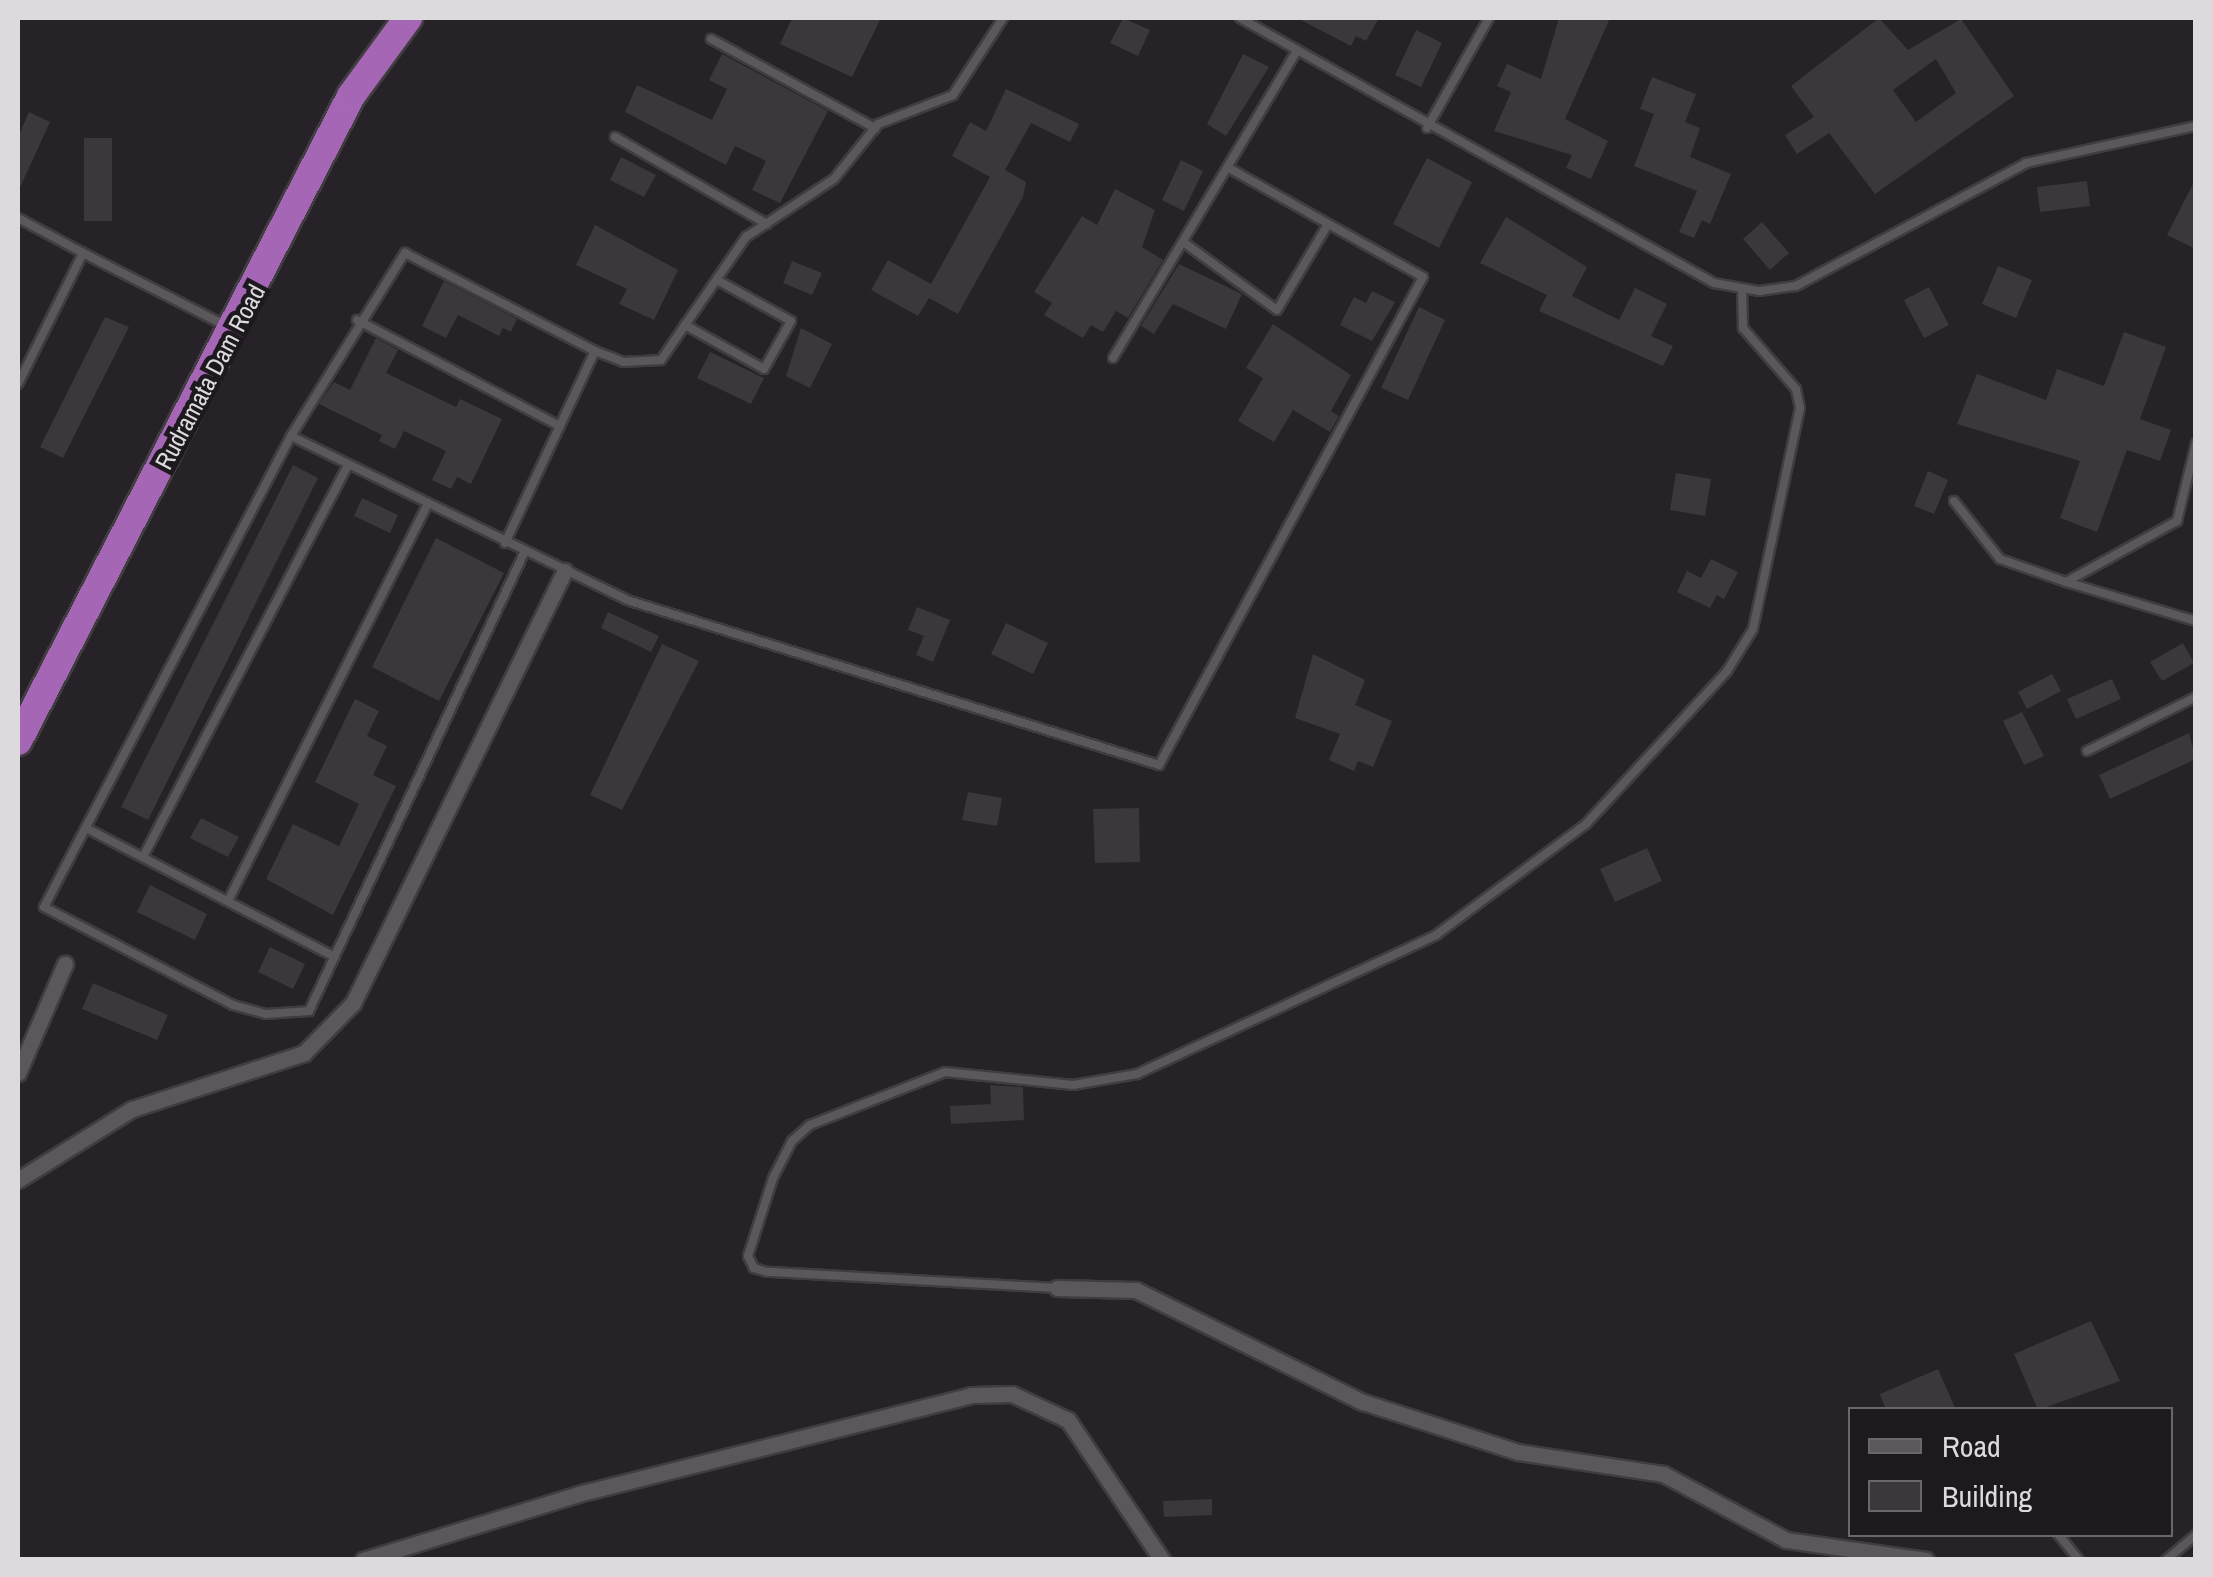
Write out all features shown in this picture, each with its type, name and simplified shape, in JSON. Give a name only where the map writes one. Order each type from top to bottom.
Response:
[{"type":"highway","name":"Rudramata Dam Road","points":[[18,741],[32,701],[234,331],[352,96],[408,18]]},
{"type":"street","points":[[18,1180],[132,1110],[304,1053],[353,1003],[565,571]]},
{"type":"street","points":[[18,1073],[65,964]]},
{"type":"street","points":[[1056,1288],[1136,1290],[1363,1402],[1518,1452],[1663,1474],[1786,1540],[1926,1560]]},
{"type":"street","points":[[363,1560],[605,1488],[971,1395],[1012,1394],[1068,1420],[1162,1560]]},
{"type":"lane","points":[[524,551],[309,1010],[266,1014],[233,1005],[44,907],[291,436],[358,320],[405,253],[595,351],[623,362],[661,360],[746,238],[834,179],[875,128],[953,95],[1003,18]]},
{"type":"lane","points":[[1240,18],[1427,128],[1714,283],[1742,288],[1796,286],[2026,164],[2196,126]]},
{"type":"lane","points":[[1427,128],[1490,18]]},
{"type":"lane","points":[[711,40],[875,128]]},
{"type":"lane","points":[[1113,358],[1186,244],[1297,50]]},
{"type":"lane","points":[[615,137],[767,224]]},
{"type":"lane","points":[[291,436],[627,600],[1159,765],[1423,277],[1229,168]]},
{"type":"lane","points":[[18,218],[234,331]]},
{"type":"lane","points":[[1186,244],[1277,310],[1328,224]]},
{"type":"lane","points":[[18,384],[83,254]]},
{"type":"lane","points":[[685,326],[764,369],[791,320],[717,280]]},
{"type":"lane","points":[[1056,1288],[767,1272],[754,1268],[748,1256],[774,1178],[792,1141],[810,1125],[945,1072],[1072,1085],[1137,1074],[1436,936],[1586,824],[1727,671],[1754,629],[1800,408],[1796,388],[1743,328],[1742,288]]},
{"type":"lane","points":[[358,320],[560,426]]},
{"type":"lane","points":[[505,543],[595,351]]},
{"type":"lane","points":[[2066,582],[2176,521],[2196,443]]},
{"type":"lane","points":[[143,857],[348,465]]},
{"type":"lane","points":[[1954,501],[2000,559],[2196,621]]},
{"type":"lane","points":[[228,901],[428,504]]},
{"type":"lane","points":[[2088,751],[2196,697]]},
{"type":"lane","points":[[86,828],[335,957]]},
{"type":"lane","points":[[2166,1560],[2196,1535]]},
{"type":"lane","points":[[2060,1537],[2079,1560]]},
{"type":"building","points":[[792,18],[881,18],[852,77],[780,44]]},
{"type":"building","points":[[1123,18],[1150,30],[1138,56],[1110,43]]},
{"type":"building","points":[[1297,18],[1379,18],[1366,41],[1356,36],[1351,46]]},
{"type":"building","points":[[1559,18],[1610,18],[1565,119],[1608,141],[1591,179],[1566,168],[1572,155],[1494,131],[1511,92],[1497,86],[1507,64],[1541,79]]},
{"type":"building","points":[[1879,18],[1908,50],[1961,19],[2014,96],[1875,194],[1829,133],[1797,154],[1785,135],[1814,117],[1791,86]],"holes":[[[1936,59],[1956,93],[1916,122],[1893,90]]]},
{"type":"building","points":[[1416,30],[1442,43],[1421,87],[1395,75]]},
{"type":"building","points":[[722,54],[828,111],[780,203],[752,190],[766,161],[735,146],[726,165],[625,112],[637,85],[712,120],[727,89],[709,80]]},
{"type":"building","points":[[1243,54],[1269,67],[1226,136],[1207,124]]},
{"type":"building","points":[[1652,77],[1696,94],[1685,122],[1700,128],[1690,157],[1731,174],[1710,224],[1702,220],[1694,238],[1679,232],[1697,191],[1634,166],[1654,114],[1640,109]]},
{"type":"building","points":[[1006,89],[1079,124],[1070,142],[1031,123],[1005,170],[1026,182],[1023,197],[958,314],[929,298],[918,316],[871,290],[888,260],[931,284],[990,177],[952,156],[970,122],[986,131]]},
{"type":"building","points":[[29,112],[50,122],[18,192],[18,137]]},
{"type":"building","points":[[84,138],[112,138],[112,221],[84,221]]},
{"type":"building","points":[[621,157],[656,175],[644,197],[610,180]]},
{"type":"building","points":[[1427,158],[1472,182],[1439,248],[1393,224]]},
{"type":"building","points":[[1181,160],[1203,171],[1184,211],[1162,200]]},
{"type":"building","points":[[2196,178],[2196,249],[2167,235]]},
{"type":"building","points":[[2087,181],[2090,206],[2040,212],[2037,187]]},
{"type":"building","points":[[1115,189],[1155,210],[1142,247],[1163,260],[1128,318],[1116,311],[1103,332],[1091,325],[1083,338],[1044,315],[1052,303],[1034,292],[1082,216],[1097,225]]},
{"type":"building","points":[[1506,217],[1587,267],[1572,296],[1619,320],[1635,288],[1667,304],[1651,336],[1673,346],[1663,366],[1539,311],[1547,295],[1480,263]]},
{"type":"building","points":[[1762,222],[1789,253],[1770,270],[1743,239]]},
{"type":"building","points":[[595,225],[678,270],[654,320],[619,304],[627,289],[576,265]]},
{"type":"building","points":[[792,261],[822,273],[812,295],[783,283]]},
{"type":"building","points":[[1179,264],[1242,294],[1226,329],[1173,304],[1154,334],[1141,326]]},
{"type":"building","points":[[1998,266],[2032,280],[2016,318],[1982,304]]},
{"type":"building","points":[[444,281],[517,319],[511,332],[503,328],[499,336],[458,315],[446,338],[422,326]]},
{"type":"building","points":[[1929,287],[1949,325],[1924,338],[1904,300]]},
{"type":"building","points":[[1372,291],[1395,302],[1372,341],[1340,325],[1354,297],[1366,303]]},
{"type":"building","points":[[1419,307],[1445,320],[1408,400],[1381,388]]},
{"type":"building","points":[[105,317],[129,327],[63,458],[40,447]]},
{"type":"building","points":[[1273,324],[1351,375],[1331,411],[1339,416],[1330,432],[1293,410],[1274,442],[1238,421],[1263,378],[1246,368]]},
{"type":"building","points":[[801,328],[832,344],[810,388],[786,376]]},
{"type":"building","points":[[2124,332],[2166,347],[2140,419],[2171,430],[2160,461],[2127,450],[2097,532],[2060,518],[2080,461],[1957,424],[1977,374],[2046,400],[2057,369],[2104,386]]},
{"type":"building","points":[[376,338],[398,350],[386,373],[456,407],[460,399],[502,419],[471,484],[457,477],[451,489],[432,480],[446,451],[404,431],[395,449],[379,441],[382,435],[319,404],[334,382],[350,390]]},
{"type":"building","points":[[710,352],[764,378],[751,404],[697,378]]},
{"type":"building","points":[[293,465],[318,478],[148,820],[121,807]]},
{"type":"building","points":[[1928,471],[1948,480],[1934,514],[1914,506]]},
{"type":"building","points":[[1676,473],[1711,479],[1705,516],[1670,510]]},
{"type":"building","points":[[362,498],[398,515],[390,533],[354,516]]},
{"type":"building","points":[[436,538],[504,573],[439,701],[372,667]]},
{"type":"building","points":[[1711,559],[1738,572],[1724,599],[1717,595],[1710,608],[1677,592],[1687,571],[1701,578]]},
{"type":"building","points":[[917,607],[950,620],[933,662],[916,655],[924,636],[908,630]]},
{"type":"building","points":[[608,612],[659,636],[651,652],[601,628]]},
{"type":"building","points":[[1006,623],[1048,643],[1033,674],[991,654]]},
{"type":"building","points":[[2183,643],[2194,663],[2162,681],[2150,662]]},
{"type":"building","points":[[662,644],[699,661],[622,810],[590,795]]},
{"type":"building","points":[[1313,654],[1365,680],[1355,705],[1392,721],[1373,767],[1358,761],[1354,771],[1329,760],[1340,734],[1295,718]]},
{"type":"building","points":[[2052,674],[2061,691],[2027,709],[2018,692]]},
{"type":"building","points":[[2112,679],[2121,699],[2076,719],[2067,699]]},
{"type":"building","points":[[355,699],[379,711],[367,736],[387,746],[373,775],[396,786],[333,915],[266,879],[293,824],[339,846],[359,804],[315,782]]},
{"type":"building","points":[[2022,712],[2044,756],[2024,765],[2003,721]]},
{"type":"building","points":[[2189,733],[2196,759],[2110,799],[2099,775]]},
{"type":"building","points":[[968,792],[1002,798],[997,826],[962,820]]},
{"type":"building","points":[[1139,808],[1140,862],[1095,863],[1093,809]]},
{"type":"building","points":[[201,818],[239,837],[228,857],[190,838]]},
{"type":"building","points":[[1647,848],[1662,881],[1615,902],[1600,869]]},
{"type":"building","points":[[150,885],[207,914],[195,940],[137,912]]},
{"type":"building","points":[[270,947],[305,964],[293,989],[258,972]]},
{"type":"building","points":[[93,983],[168,1015],[157,1040],[82,1009]]},
{"type":"building","points":[[990,1085],[1023,1087],[1024,1120],[951,1124],[950,1106],[991,1104]]},
{"type":"building","points":[[2091,1321],[2120,1381],[2037,1407],[2014,1354]]},
{"type":"building","points":[[1938,1369],[1955,1407],[1885,1407],[1880,1394]]},
{"type":"building","points":[[1212,1499],[1212,1515],[1164,1517],[1163,1501]]}]
